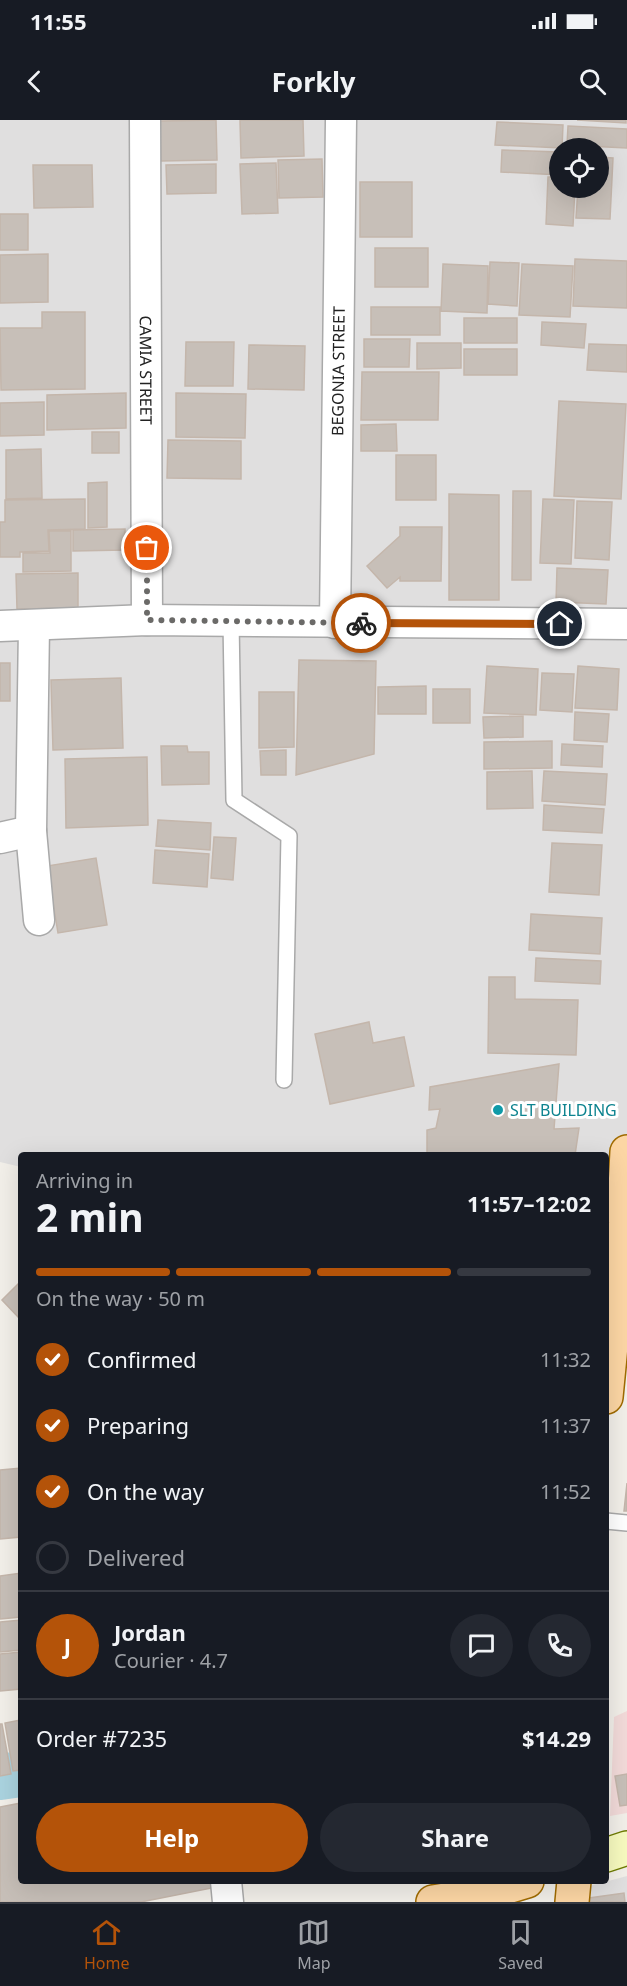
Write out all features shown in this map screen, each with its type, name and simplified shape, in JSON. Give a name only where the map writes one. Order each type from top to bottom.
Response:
[{"type":"main road","points":[[609,1366],[623,1222],[627,1152]]},
{"type":"main road","points":[[609,1854],[627,1848]]},
{"type":"main road","points":[[433,1902],[487,1893],[517,1884]]},
{"type":"main road","points":[[572,1902],[574,1884]]},
{"type":"street","name":"CAMIA STREET","points":[[145,120],[147,620]]},
{"type":"street","name":"BEGONIA STREET","points":[[335,623],[341,120]]},
{"type":"street","points":[[0,626],[147,620],[627,624]]},
{"type":"street","points":[[34,626],[31,831],[39,920]]},
{"type":"street","points":[[0,838],[31,831]]},
{"type":"street","points":[[226,1884],[228,1902]]},
{"type":"lane","points":[[231,621],[234,800],[289,836],[285,1080]]},
{"type":"lane","points":[[609,1521],[627,1523]]},
{"type":"shaded area","points":[[0,120],[627,120],[627,1296],[609,1293],[609,1152],[18,1152],[18,1166],[0,1162]]},
{"type":"shaded area","points":[[627,1711],[627,1813],[610,1816],[614,1717]]},
{"type":"shaded area","points":[[627,1876],[627,1902],[584,1902],[582,1888],[609,1884],[609,1881]]},
{"type":"building","points":[[216,120],[217,160],[161,161],[160,121]]},
{"type":"building","points":[[240,120],[303,120],[304,156],[241,158]]},
{"type":"building","points":[[577,120],[626,120],[626,123]]},
{"type":"building","points":[[497,122],[563,125],[562,138],[549,138],[549,147],[495,145]]},
{"type":"building","points":[[568,126],[627,129],[627,148],[609,147],[609,138],[567,138]]},
{"type":"building","points":[[502,150],[549,152],[549,174],[501,172]]},
{"type":"building","points":[[609,158],[613,158],[610,219],[576,218],[577,198],[609,198]]},
{"type":"building","points":[[322,159],[323,197],[279,198],[278,160]]},
{"type":"building","points":[[276,163],[278,213],[242,214],[240,164]]},
{"type":"building","points":[[216,164],[216,193],[167,194],[166,165]]},
{"type":"building","points":[[33,165],[92,165],[93,207],[34,208]]},
{"type":"building","points":[[549,177],[549,198],[574,198],[573,226],[546,224]]},
{"type":"building","points":[[360,182],[412,182],[412,237],[360,237]]},
{"type":"building","points":[[0,214],[28,214],[28,250],[0,250]]},
{"type":"building","points":[[375,248],[428,248],[428,287],[375,287]]},
{"type":"building","points":[[48,254],[48,302],[0,303],[0,255]]},
{"type":"building","points":[[575,259],[627,261],[627,308],[573,306]]},
{"type":"building","points":[[490,262],[519,263],[517,306],[488,304]]},
{"type":"building","points":[[443,264],[488,266],[487,313],[441,311]]},
{"type":"building","points":[[522,264],[573,266],[570,317],[519,315]]},
{"type":"building","points":[[371,307],[440,307],[440,335],[371,335]]},
{"type":"building","points":[[42,312],[85,312],[85,389],[1,390],[0,328],[42,328]]},
{"type":"building","points":[[464,318],[517,318],[517,343],[464,343]]},
{"type":"building","points":[[542,322],[586,324],[584,348],[541,345]]},
{"type":"building","points":[[364,339],[410,339],[409,367],[364,367]]},
{"type":"building","points":[[186,342],[234,342],[233,386],[185,386]]},
{"type":"building","points":[[417,343],[461,343],[461,368],[417,369]]},
{"type":"building","points":[[589,344],[627,345],[627,372],[587,370]]},
{"type":"building","points":[[249,345],[305,346],[304,390],[248,389]]},
{"type":"building","points":[[464,349],[517,349],[517,375],[464,375]]},
{"type":"building","points":[[362,372],[439,372],[438,420],[361,420]]},
{"type":"building","points":[[126,393],[126,428],[47,430],[47,395]]},
{"type":"building","points":[[176,393],[246,394],[245,438],[176,437]]},
{"type":"building","points":[[559,401],[626,404],[621,499],[554,496]]},
{"type":"building","points":[[44,402],[44,435],[0,436],[0,403]]},
{"type":"building","points":[[396,424],[397,451],[361,451],[361,425]]},
{"type":"building","points":[[92,432],[119,432],[119,453],[92,453]]},
{"type":"building","points":[[168,440],[241,441],[241,479],[167,478]]},
{"type":"building","points":[[41,449],[42,498],[6,499],[6,450]]},
{"type":"building","points":[[396,455],[436,455],[436,500],[396,500]]},
{"type":"building","points":[[107,482],[107,527],[88,528],[88,483]]},
{"type":"building","points":[[513,491],[531,491],[531,580],[512,580]]},
{"type":"building","points":[[449,494],[499,495],[499,600],[449,600]]},
{"type":"building","points":[[85,499],[85,529],[48,530],[49,551],[20,552],[20,557],[0,557],[0,522],[5,522],[5,500]]},
{"type":"building","points":[[543,499],[574,500],[571,564],[540,563]]},
{"type":"building","points":[[577,501],[612,502],[609,560],[575,558]]},
{"type":"building","points":[[400,527],[442,527],[441,581],[400,581],[400,577],[387,588],[367,566],[400,536]]},
{"type":"building","points":[[125,529],[125,550],[73,551],[73,530]]},
{"type":"building","points":[[49,531],[71,531],[71,571],[23,572],[23,553],[50,553]]},
{"type":"building","points":[[557,568],[608,570],[606,604],[556,602]]},
{"type":"building","points":[[78,573],[78,608],[17,609],[16,574]]},
{"type":"building","points":[[299,660],[376,661],[374,754],[296,775]]},
{"type":"building","points":[[0,663],[10,663],[10,701],[0,701]]},
{"type":"building","points":[[487,666],[538,669],[536,715],[484,713]]},
{"type":"building","points":[[578,666],[619,669],[617,710],[575,708]]},
{"type":"building","points":[[542,673],[574,674],[572,712],[540,710]]},
{"type":"building","points":[[121,678],[123,748],[53,750],[51,680]]},
{"type":"building","points":[[426,686],[426,714],[378,714],[378,687]]},
{"type":"building","points":[[433,689],[470,689],[470,723],[433,723]]},
{"type":"building","points":[[259,692],[294,692],[294,747],[259,748]]},
{"type":"building","points":[[575,712],[609,714],[607,742],[574,740]]},
{"type":"building","points":[[523,716],[523,737],[484,738],[483,717]]},
{"type":"building","points":[[552,741],[552,768],[484,769],[484,742]]},
{"type":"building","points":[[562,744],[603,746],[602,767],[561,765]]},
{"type":"building","points":[[161,746],[187,746],[188,752],[209,752],[209,784],[162,785]]},
{"type":"building","points":[[286,750],[286,775],[261,775],[260,751]]},
{"type":"building","points":[[147,757],[148,825],[66,828],[65,759]]},
{"type":"building","points":[[532,771],[533,808],[487,809],[487,772]]},
{"type":"building","points":[[544,771],[607,774],[605,805],[542,801]]},
{"type":"building","points":[[544,805],[604,809],[602,833],[543,830]]},
{"type":"building","points":[[158,820],[211,823],[210,850],[156,846]]},
{"type":"building","points":[[214,837],[236,838],[233,880],[211,878]]},
{"type":"building","points":[[552,843],[602,845],[599,895],[549,892]]},
{"type":"building","points":[[155,850],[209,854],[207,887],[153,883]]},
{"type":"building","points":[[96,858],[107,925],[58,933],[47,866]]},
{"type":"building","points":[[531,914],[602,918],[600,954],[529,950]]},
{"type":"building","points":[[536,958],[601,961],[600,984],[535,981]]},
{"type":"building","points":[[489,977],[515,977],[515,999],[578,1000],[576,1055],[488,1053]]},
{"type":"building","points":[[369,1022],[373,1043],[404,1037],[414,1086],[330,1104],[315,1034]]},
{"type":"building","name":"SLT BUILDING","points":[[559,1064],[554,1129],[579,1128],[575,1152],[427,1152],[427,1130],[436,1128],[440,1109],[429,1110],[430,1087]]},
{"type":"building","points":[[18,1284],[18,1317],[2,1300]]},
{"type":"building","points":[[18,1468],[18,1537],[0,1539],[0,1470]]},
{"type":"building","points":[[627,1483],[627,1511],[624,1511]]},
{"type":"building","points":[[18,1573],[18,1617],[0,1619],[0,1576]]},
{"type":"building","points":[[18,1620],[18,1650],[0,1652],[0,1622]]},
{"type":"building","points":[[18,1652],[18,1689],[0,1691],[0,1654]]},
{"type":"building","points":[[18,1721],[18,1770],[13,1771],[5,1723]]},
{"type":"building","points":[[0,1724],[2,1724],[11,1774],[0,1776]]},
{"type":"building","points":[[627,1774],[627,1805],[620,1806],[615,1776]]},
{"type":"building","points":[[18,1804],[18,1884],[222,1884],[222,1886],[141,1902],[0,1902],[0,1807]]},
{"type":"building","points":[[624,1893],[625,1902],[582,1902],[582,1899]]},
{"type":"waterway","points":[[0,1777],[18,1774]]},
{"type":"way so far","points":[[147,548],[147,620],[361,623]]},
{"type":"place","name":"SLT BUILDING","points":[[498,1110]]},
{"type":"route","points":[[361,623],[560,624]]}]
